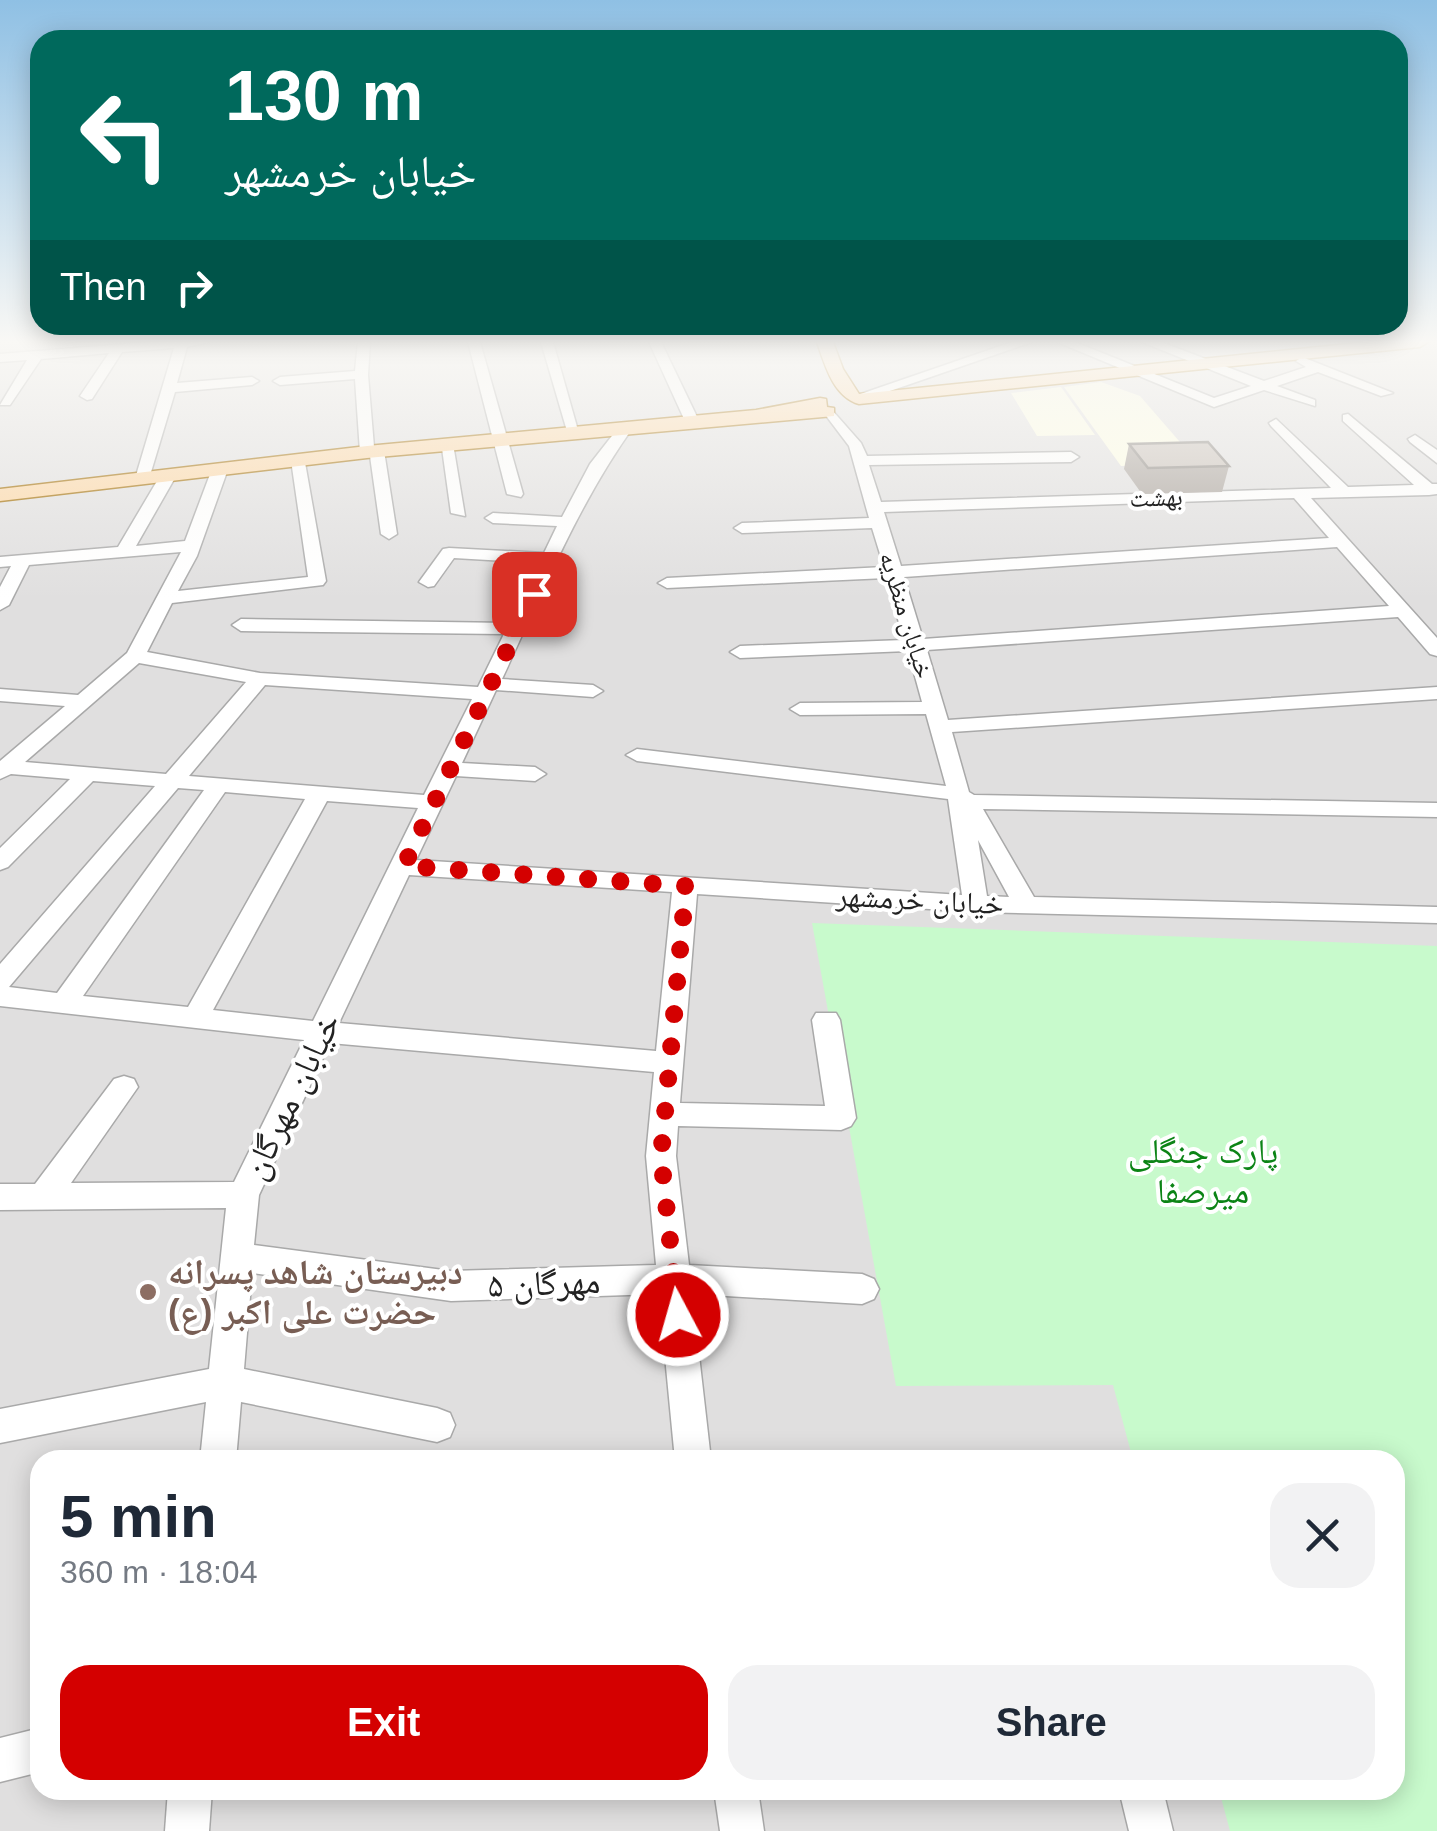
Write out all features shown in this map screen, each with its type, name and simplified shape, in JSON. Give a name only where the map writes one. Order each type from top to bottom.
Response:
[{"type":"main road","points":[[0,494],[612,427]]},
{"type":"street","points":[[143,479],[158,427]]},
{"type":"street","points":[[369,427],[389,534]]},
{"type":"street","points":[[495,427],[515,494]]},
{"type":"street","name":"خیابان مهرگان","points":[[219,1450],[243,1196],[567,522],[598,464],[626,427]]},
{"type":"street","points":[[844,427],[858,445],[1071,457]]},
{"type":"street","points":[[1280,427],[1343,492]]},
{"type":"street","points":[[1358,427],[1428,490],[1437,508]]},
{"type":"street","points":[[1414,439],[1437,458]]},
{"type":"street","points":[[446,444],[459,514]]},
{"type":"street","name":"خیابان منظریه","points":[[858,445],[961,793]]},
{"type":"street","points":[[166,598],[316,581],[299,460]]},
{"type":"street","points":[[3,769],[135,656],[192,546],[220,469]]},
{"type":"street","points":[[125,550],[168,476]]},
{"type":"street","name":"بهشت","points":[[742,528],[877,515],[1428,490]]},
{"type":"street","points":[[1298,493],[1437,650]]},
{"type":"street","points":[[493,518],[567,522]]},
{"type":"street","points":[[667,582],[894,572],[1341,542]]},
{"type":"street","points":[[0,562],[192,546]]},
{"type":"street","points":[[428,582],[449,554],[550,558]]},
{"type":"street","points":[[0,605],[23,560]]},
{"type":"street","points":[[740,652],[916,645],[1402,611]]},
{"type":"street","points":[[241,624],[517,628]]},
{"type":"street","points":[[135,656],[260,679],[593,691]]},
{"type":"street","points":[[0,981],[260,679]]},
{"type":"street","points":[[800,709],[937,717],[1214,708],[1437,693]]},
{"type":"street","points":[[0,711],[10,696],[82,701]]},
{"type":"street","points":[[636,755],[961,793],[1437,810]]},
{"type":"street","points":[[3,769],[434,803]]},
{"type":"street","points":[[451,769],[535,774]]},
{"type":"street","points":[[0,862],[86,775]]},
{"type":"street","points":[[64,1003],[218,786]]},
{"type":"street","points":[[961,793],[976,904]]},
{"type":"street","points":[[961,793],[1028,906]]},
{"type":"street","points":[[195,1018],[318,794]]},
{"type":"street","name":"خیابان خرمشهر","points":[[404,866],[976,904],[1437,915]]},
{"type":"street","points":[[686,886],[661,1156],[692,1450]]},
{"type":"street","points":[[0,996],[320,1032],[670,1063]]},
{"type":"street","points":[[665,1114],[842,1118],[826,1020]]},
{"type":"street","points":[[44,1196],[124,1086]]},
{"type":"street","points":[[0,1196],[243,1196]]},
{"type":"street","name":"مهرگان ۵","points":[[236,1257],[451,1286],[674,1278],[862,1289]]},
{"type":"street","points":[[0,1426],[225,1382],[438,1425]]},
{"type":"street","points":[[0,1760],[30,1752]]},
{"type":"street","points":[[188,1831],[190,1800]]},
{"type":"street","points":[[737,1800],[742,1831]]},
{"type":"street","points":[[1144,1800],[1151,1831]]},
{"type":"shaded area","points":[[0,427],[1437,427],[1437,1831],[0,1831]]},
{"type":"shaded area","points":[[1032,427],[1090,427],[1095,435],[1037,436]]},
{"type":"shaded area","points":[[1093,427],[1167,427],[1199,464],[1121,466]]},
{"type":"green space","name":"پارک جنگلی میرصفا","points":[[812,923],[1437,946],[1437,1831],[1230,1831],[1222,1800],[1405,1800],[1405,1450],[1130,1450],[1113,1385],[896,1386]]},
{"type":"building","points":[[1208,442],[1229,466],[1148,468],[1129,444]]},
{"type":"place","name":"دبیرستان شاهد پسرانه حضرت علی اکبر (ع)","points":[[148,1292]]},
{"type":"route","points":[[534,594],[404,866],[686,886],[661,1156],[678,1315]]}]
